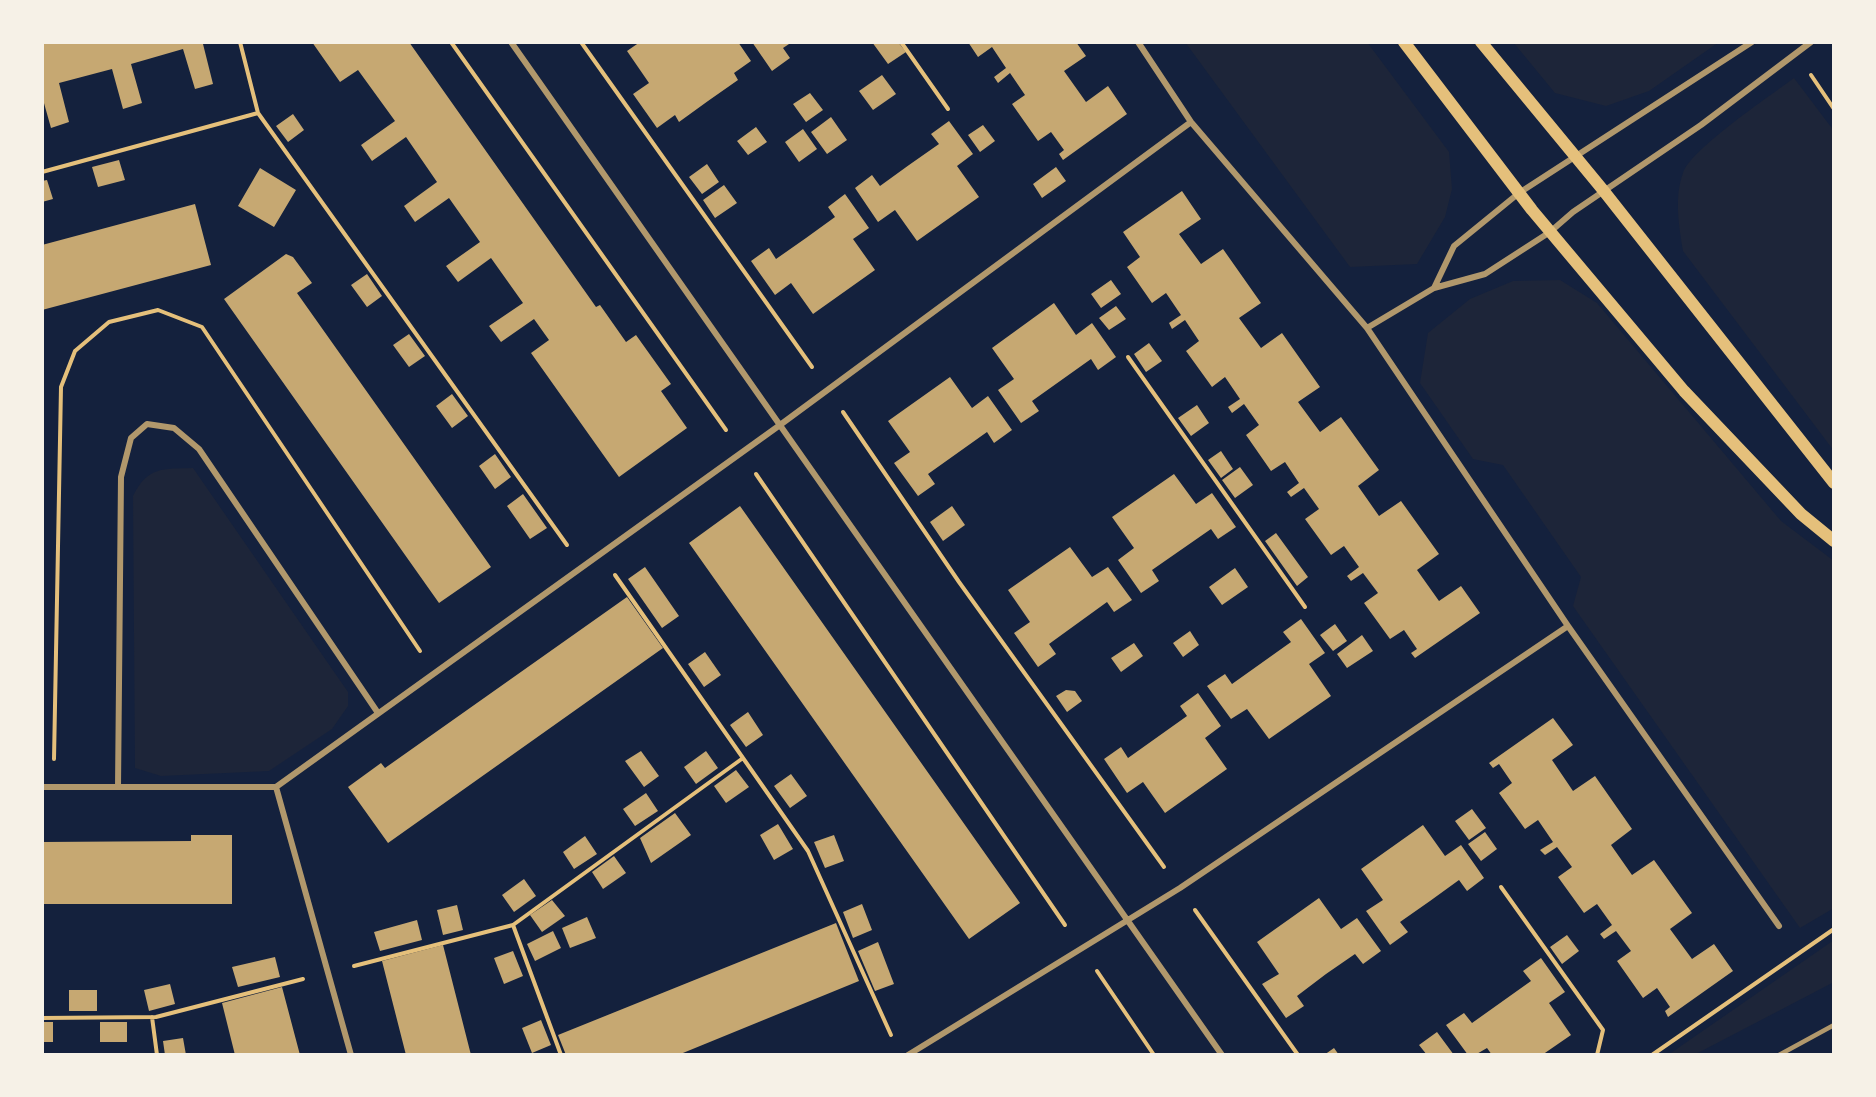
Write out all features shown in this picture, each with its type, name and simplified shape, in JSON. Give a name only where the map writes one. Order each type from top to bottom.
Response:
[{"type":"main road","points":[[1404,42],[1519,193],[1684,391],[1801,514],[1834,541]]},
{"type":"main road","points":[[1481,42],[1604,190],[1834,483]]},
{"type":"street","points":[[511,42],[1222,1055]]},
{"type":"street","points":[[1138,42],[1191,122],[1367,328],[1568,626],[1779,926]]},
{"type":"street","points":[[1434,288],[1454,246],[1519,193],[1752,42]]},
{"type":"street","points":[[1367,328],[1434,288],[1485,273],[1550,231],[1604,190],[1710,118],[1811,42]]},
{"type":"street","points":[[42,787],[276,787],[742,453],[1191,122]]},
{"type":"street","points":[[118,787],[121,477],[131,438],[147,424],[174,428],[199,449],[378,713]]},
{"type":"street","points":[[908,1055],[1180,888],[1568,626]]},
{"type":"street","points":[[276,787],[351,1055]]},
{"type":"lane","points":[[1779,1055],[1834,1024]]},
{"type":"path","points":[[240,42],[258,113],[583,567]]},
{"type":"path","points":[[451,42],[742,453],[1154,1055]]},
{"type":"path","points":[[581,42],[828,390],[959,582],[1298,1055]]},
{"type":"path","points":[[902,42],[948,109]]},
{"type":"path","points":[[42,172],[258,113]]},
{"type":"path","points":[[54,787],[61,387],[75,351],[109,322],[158,310],[202,327],[435,673]]},
{"type":"path","points":[[1128,357],[1305,607]]},
{"type":"path","points":[[601,554],[808,851],[895,1044]]},
{"type":"path","points":[[42,1018],[152,1017],[513,925],[743,758]]},
{"type":"path","points":[[1501,886],[1602,1030],[1597,1055]]},
{"type":"path","points":[[513,925],[561,1055]]},
{"type":"path","points":[[1652,1055],[1834,929]]},
{"type":"path","points":[[152,1017],[157,1055]]},
{"type":"shaded area","points":[[1185,42],[1367,42],[1449,152],[1452,189],[1445,217],[1417,264],[1350,267]]},
{"type":"shaded area","points":[[1513,42],[1719,42],[1649,91],[1606,106],[1555,93]]},
{"type":"shaded area","points":[[1794,78],[1834,131],[1834,451],[1683,251],[1679,222],[1680,182],[1689,163],[1732,123]]},
{"type":"shaded area","points":[[1560,280],[1597,303],[1781,521],[1834,561],[1834,908],[1800,928],[1573,606],[1581,577],[1503,465],[1473,459],[1420,383],[1428,333],[1470,299],[1513,281]]},
{"type":"shaded area","points":[[193,468],[348,692],[348,706],[332,729],[269,771],[161,776],[135,768],[133,496],[144,479],[157,471]]},
{"type":"shaded area","points":[[1834,940],[1834,982],[1694,1055],[1668,1055]]},
{"type":"building","points":[[42,42],[209,42],[203,44],[213,84],[195,89],[183,49],[131,64],[142,103],[123,109],[112,69],[59,83],[69,122],[51,128],[42,96]]},
{"type":"building","points":[[312,42],[409,42],[596,307],[600,305],[626,342],[636,335],[671,384],[661,391],[687,428],[619,477],[531,353],[549,340],[534,319],[501,342],[489,326],[523,303],[491,258],[458,282],[446,266],[480,242],[449,198],[415,222],[404,206],[437,182],[406,137],[372,161],[361,145],[395,121],[358,70],[340,82]]},
{"type":"building","points":[[640,42],[738,42],[751,61],[734,73],[738,80],[679,122],[675,115],[657,128],[633,94],[649,83],[627,51]]},
{"type":"building","points":[[752,42],[792,42],[783,48],[790,58],[772,71]]},
{"type":"building","points":[[872,42],[898,42],[906,52],[888,64]]},
{"type":"building","points":[[968,42],[1076,42],[1086,56],[1064,71],[1086,102],[1108,86],[1127,114],[1063,160],[1059,154],[1064,150],[1051,132],[1038,141],[1012,104],[1025,95],[1010,73],[998,83],[994,77],[1006,68],[992,47],[978,57]]},
{"type":"building","points":[[882,75],[896,94],[873,110],[859,91]]},
{"type":"building","points":[[810,93],[823,110],[806,122],[793,104]]},
{"type":"building","points":[[293,114],[304,130],[288,142],[276,126]]},
{"type":"building","points":[[831,117],[847,140],[827,154],[811,132]]},
{"type":"building","points":[[949,121],[973,154],[957,166],[979,197],[917,241],[895,210],[878,222],[855,188],[872,175],[880,186],[939,144],[931,134]]},
{"type":"building","points":[[983,125],[995,141],[980,152],[968,135]]},
{"type":"building","points":[[756,127],[767,142],[748,155],[737,141]]},
{"type":"building","points":[[803,129],[817,149],[799,162],[785,142]]},
{"type":"building","points":[[119,160],[125,180],[98,187],[92,167]]},
{"type":"building","points":[[707,164],[719,182],[702,194],[689,177]]},
{"type":"building","points":[[1056,167],[1066,181],[1042,198],[1033,184]]},
{"type":"building","points":[[260,168],[296,190],[274,227],[238,206]]},
{"type":"building","points":[[47,180],[53,199],[42,202],[42,181]]},
{"type":"building","points":[[724,185],[737,203],[715,218],[703,200]]},
{"type":"building","points":[[1182,191],[1201,219],[1179,234],[1201,264],[1223,249],[1261,303],[1239,318],[1261,348],[1282,333],[1320,387],[1298,402],[1320,432],[1341,417],[1379,470],[1358,486],[1379,516],[1401,501],[1439,554],[1417,570],[1439,601],[1461,586],[1480,613],[1415,658],[1411,653],[1417,649],[1404,630],[1390,639],[1364,603],[1378,593],[1363,573],[1351,581],[1347,576],[1359,567],[1344,546],[1331,555],[1305,519],[1319,509],[1304,488],[1291,497],[1287,492],[1299,483],[1285,462],[1271,471],[1246,435],[1259,425],[1244,404],[1232,413],[1228,407],[1240,399],[1225,377],[1212,387],[1186,351],[1199,341],[1185,320],[1172,329],[1169,323],[1181,315],[1166,293],[1152,303],[1127,267],[1140,257],[1123,232]]},
{"type":"building","points":[[845,194],[869,228],[853,239],[875,270],[813,314],[791,283],[775,295],[751,261],[769,248],[776,259],[806,238],[835,217],[828,207]]},
{"type":"building","points":[[195,204],[211,265],[42,310],[42,245]]},
{"type":"building","points":[[286,254],[293,257],[312,283],[297,293],[491,567],[439,603],[224,299]]},
{"type":"building","points":[[367,274],[382,296],[367,307],[351,285]]},
{"type":"building","points":[[1111,280],[1121,294],[1101,308],[1091,294]]},
{"type":"building","points":[[1054,303],[1076,335],[1092,323],[1116,357],[1098,370],[1091,359],[1032,401],[1039,411],[1021,423],[998,390],[1014,379],[992,348]]},
{"type":"building","points":[[1116,306],[1126,319],[1109,330],[1099,318]]},
{"type":"building","points":[[409,334],[425,356],[409,367],[393,345]]},
{"type":"building","points":[[1149,343],[1162,361],[1146,372],[1134,354]]},
{"type":"building","points":[[950,377],[972,408],[988,396],[1012,430],[994,443],[987,432],[928,474],[935,484],[918,496],[894,463],[910,452],[888,421]]},
{"type":"building","points":[[452,394],[468,416],[452,428],[436,406]]},
{"type":"building","points":[[1197,405],[1209,423],[1191,436],[1178,418]]},
{"type":"building","points":[[1221,451],[1233,469],[1221,478],[1208,460]]},
{"type":"building","points":[[495,454],[511,477],[495,489],[479,466]]},
{"type":"building","points":[[1240,467],[1253,485],[1235,498],[1222,480]]},
{"type":"building","points":[[1174,474],[1196,504],[1212,493],[1236,527],[1218,539],[1211,529],[1152,570],[1159,581],[1141,593],[1118,560],[1134,548],[1112,517]]},
{"type":"building","points":[[523,494],[547,528],[530,539],[507,506]]},
{"type":"building","points":[[740,506],[1020,903],[969,939],[689,543]]},
{"type":"building","points":[[952,506],[965,525],[943,541],[930,522]]},
{"type":"building","points":[[1276,533],[1308,577],[1297,586],[1265,541]]},
{"type":"building","points":[[1070,547],[1092,577],[1108,567],[1132,600],[1114,612],[1107,602],[1049,644],[1056,654],[1038,667],[1014,633],[1030,622],[1008,590]]},
{"type":"building","points":[[645,567],[679,616],[662,628],[628,579]]},
{"type":"building","points":[[1235,568],[1248,587],[1222,605],[1209,587]]},
{"type":"building","points":[[627,597],[663,648],[388,843],[348,787],[381,763],[385,768]]},
{"type":"building","points":[[1301,619],[1325,653],[1309,664],[1331,696],[1269,739],[1247,709],[1231,719],[1207,686],[1225,674],[1232,684],[1291,642],[1283,632]]},
{"type":"building","points":[[1335,624],[1347,641],[1333,651],[1320,635]]},
{"type":"building","points":[[1190,631],[1199,645],[1183,657],[1173,643]]},
{"type":"building","points":[[1362,635],[1373,651],[1347,668],[1337,654]]},
{"type":"building","points":[[1134,643],[1143,656],[1121,672],[1111,658]]},
{"type":"building","points":[[705,652],[721,675],[704,687],[688,664]]},
{"type":"building","points":[[1066,690],[1075,691],[1082,701],[1067,712],[1056,696]]},
{"type":"building","points":[[1198,693],[1221,726],[1205,738],[1227,769],[1165,813],[1143,782],[1127,793],[1104,759],[1121,747],[1128,758],[1187,716],[1180,706]]},
{"type":"building","points":[[748,712],[763,735],[746,747],[730,725]]},
{"type":"building","points":[[1553,718],[1573,745],[1552,760],[1573,791],[1595,776],[1632,829],[1611,845],[1632,875],[1654,860],[1692,913],[1670,929],[1692,959],[1714,944],[1733,971],[1668,1017],[1665,1011],[1670,1007],[1657,988],[1643,998],[1617,961],[1631,951],[1616,931],[1604,939],[1600,934],[1612,925],[1597,904],[1584,913],[1558,877],[1572,867],[1557,847],[1545,855],[1540,850],[1553,842],[1538,820],[1525,829],[1499,793],[1512,783],[1499,764],[1493,768],[1489,763]]},
{"type":"building","points":[[641,751],[659,776],[644,787],[625,761]]},
{"type":"building","points":[[706,751],[718,768],[696,784],[684,767]]},
{"type":"building","points":[[736,770],[749,787],[726,803],[714,786]]},
{"type":"building","points":[[791,774],[807,796],[790,808],[774,786]]},
{"type":"building","points":[[646,793],[658,811],[635,826],[623,809]]},
{"type":"building","points":[[1472,809],[1486,828],[1469,840],[1455,821]]},
{"type":"building","points":[[675,813],[691,835],[651,863],[640,838]]},
{"type":"building","points":[[778,824],[793,849],[774,860],[760,835]]},
{"type":"building","points":[[1423,825],[1445,856],[1461,845],[1484,878],[1467,891],[1459,880],[1400,922],[1408,932],[1390,945],[1366,911],[1383,900],[1361,869]]},
{"type":"building","points":[[1485,832],[1497,849],[1481,861],[1468,844]]},
{"type":"building","points":[[191,835],[232,835],[232,904],[42,904],[42,842],[191,841]]},
{"type":"building","points":[[834,835],[844,861],[825,868],[814,842]]},
{"type":"building","points":[[585,836],[597,854],[574,869],[563,852]]},
{"type":"building","points":[[614,856],[626,873],[603,889],[592,872]]},
{"type":"building","points":[[524,879],[536,896],[514,912],[502,895]]},
{"type":"building","points":[[1319,898],[1341,929],[1357,918],[1381,951],[1363,964],[1355,954],[1326,974],[1297,996],[1304,1006],[1286,1018],[1262,984],[1279,974],[1257,942]]},
{"type":"building","points":[[552,900],[565,916],[542,932],[530,915]]},
{"type":"building","points":[[862,904],[872,930],[853,938],[843,912]]},
{"type":"building","points":[[457,905],[463,930],[443,935],[437,910]]},
{"type":"building","points":[[587,917],[596,938],[570,948],[562,928]]},
{"type":"building","points":[[417,920],[422,940],[380,951],[374,932]]},
{"type":"building","points":[[836,923],[859,981],[678,1055],[566,1055],[558,1035]]},
{"type":"building","points":[[553,931],[561,948],[535,961],[527,944]]},
{"type":"building","points":[[1567,935],[1579,951],[1562,964],[1550,947]]},
{"type":"building","points":[[878,942],[894,984],[875,991],[858,951]]},
{"type":"building","points":[[443,945],[471,1055],[406,1055],[382,961]]},
{"type":"building","points":[[513,951],[523,976],[504,984],[494,958]]},
{"type":"building","points":[[275,957],[280,977],[238,987],[232,967]]},
{"type":"building","points":[[1541,958],[1565,992],[1549,1003],[1571,1035],[1542,1055],[1492,1055],[1487,1048],[1475,1055],[1468,1055],[1446,1025],[1464,1013],[1472,1023],[1531,981],[1523,971]]},
{"type":"building","points":[[170,984],[175,1004],[149,1011],[144,990]]},
{"type":"building","points":[[282,987],[300,1055],[235,1055],[222,1003]]},
{"type":"building","points":[[69,990],[97,990],[97,1011],[69,1011]]},
{"type":"building","points":[[541,1020],[551,1045],[532,1053],[522,1028]]},
{"type":"building","points":[[42,1022],[53,1022],[53,1042],[42,1042]]},
{"type":"building","points":[[100,1022],[127,1022],[127,1042],[100,1042]]},
{"type":"building","points":[[1437,1032],[1454,1055],[1427,1055],[1419,1045]]},
{"type":"building","points":[[183,1038],[186,1055],[165,1055],[163,1041]]},
{"type":"building","points":[[1334,1048],[1339,1055],[1324,1055]]}]
